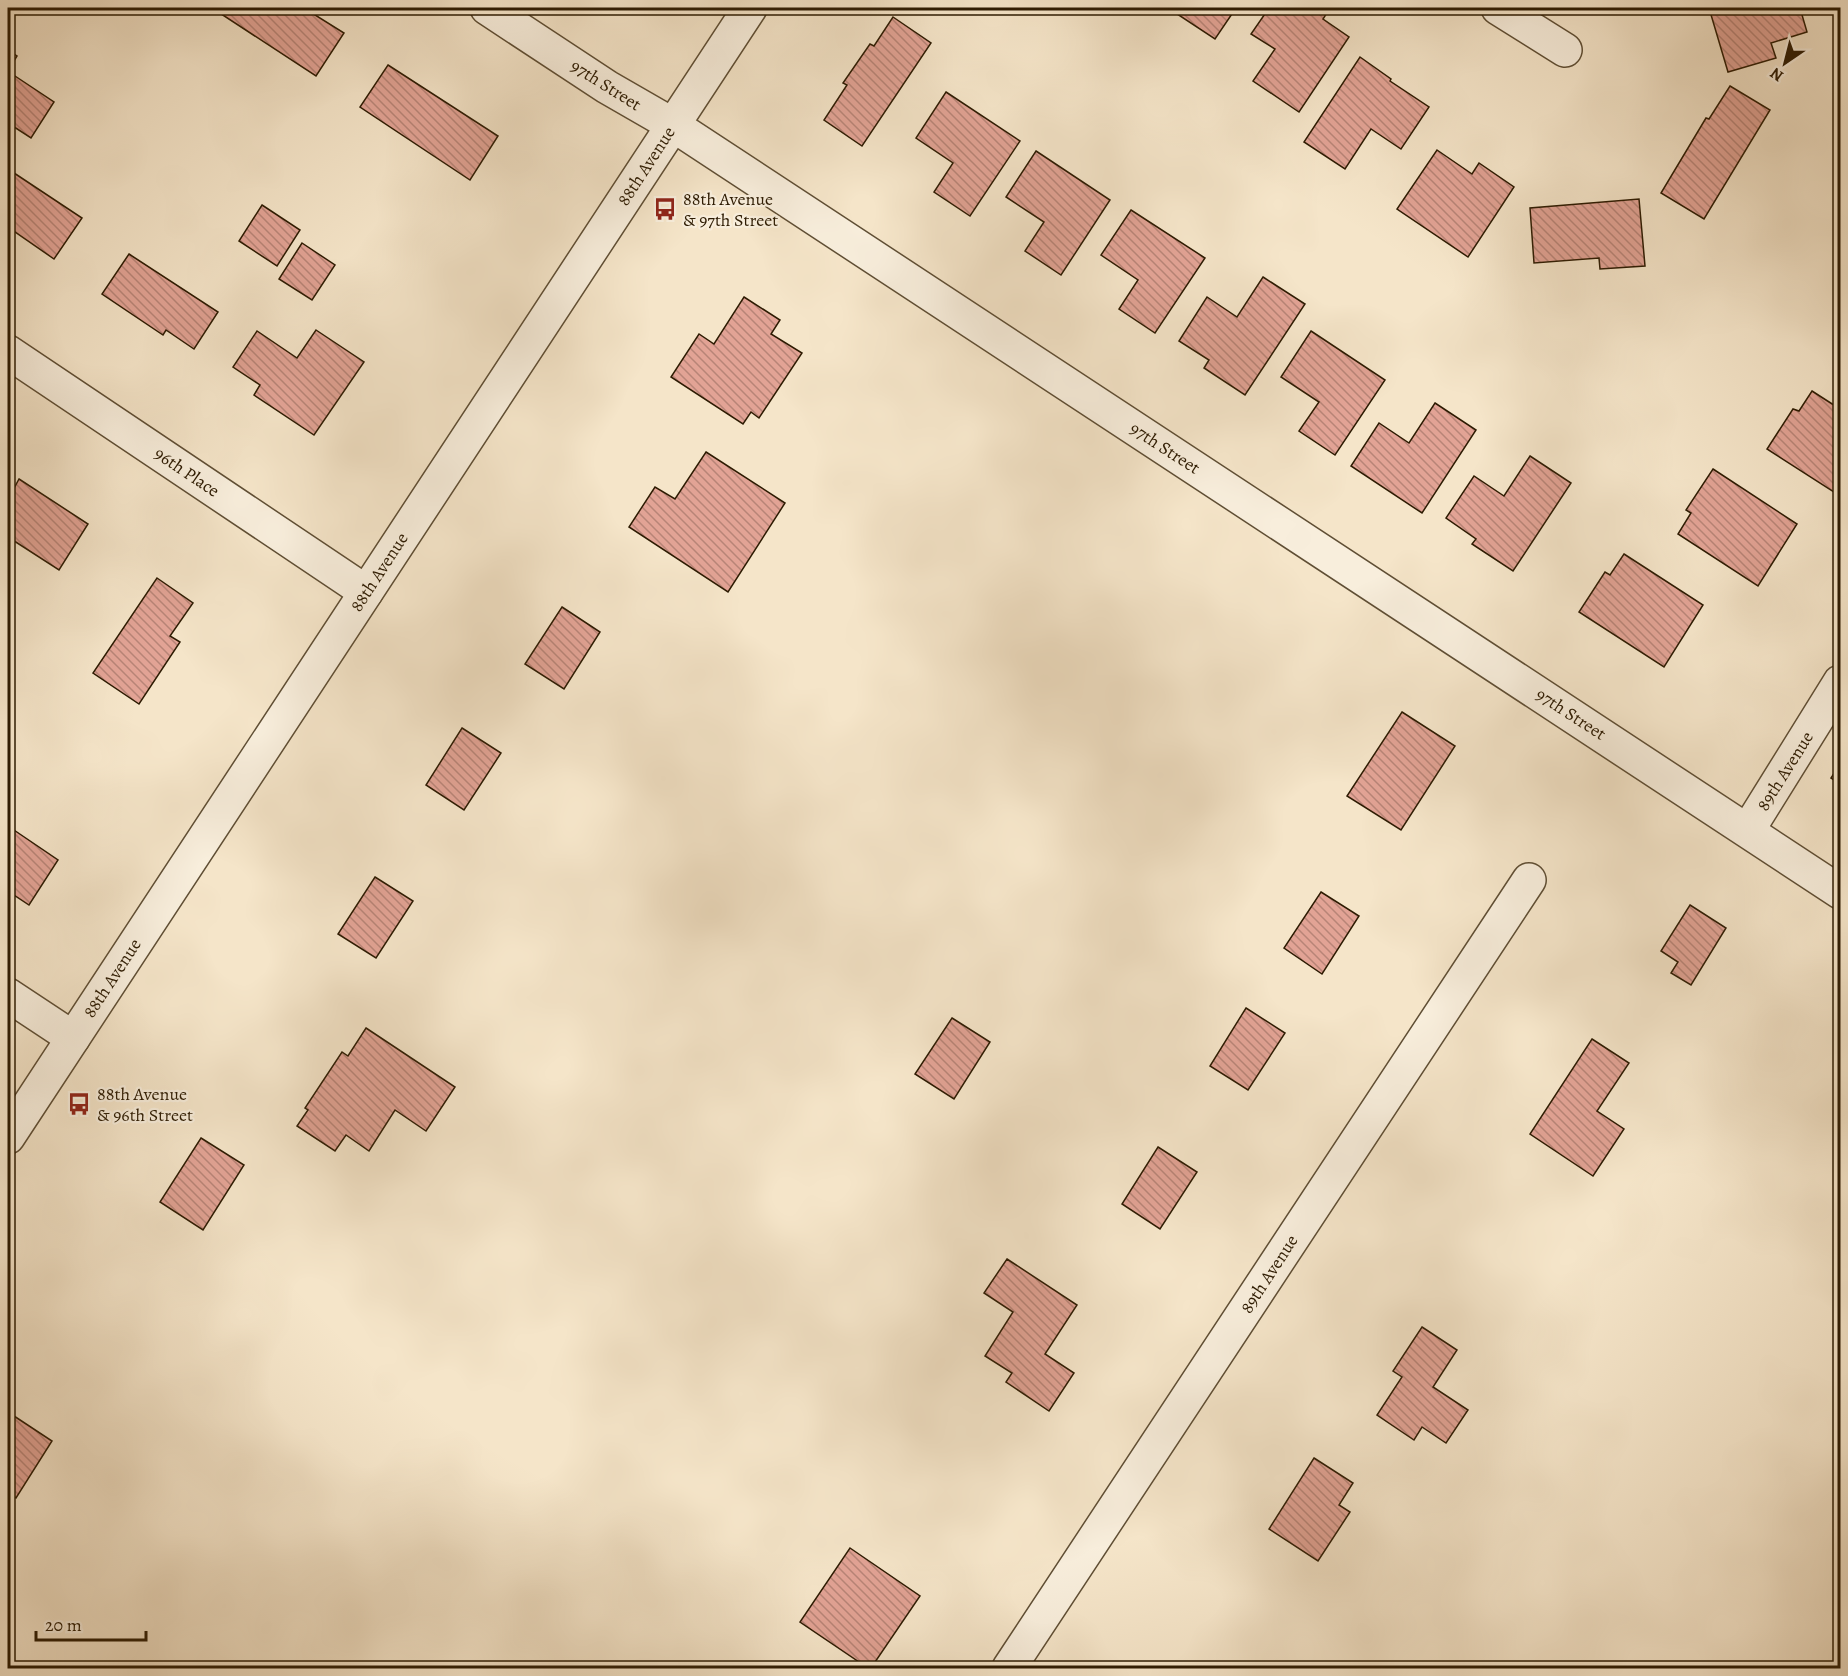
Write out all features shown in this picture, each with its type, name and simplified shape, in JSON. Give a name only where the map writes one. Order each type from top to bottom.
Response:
[{"type":"street","name":"97th Street","points":[[487,8],[607,87],[673,125],[1840,892]]},
{"type":"street","name":"88th Avenue","points":[[8,1137],[750,8]]},
{"type":"street","points":[[1498,8],[1565,50]]},
{"type":"street","name":"96th Place","points":[[8,352],[366,592]]},
{"type":"street","name":"89th Avenue","points":[[1748,830],[1840,682]]},
{"type":"street","name":"89th Avenue","points":[[1009,1668],[1529,880]]},
{"type":"street","points":[[8,995],[73,1038]]},
{"type":"building","points":[[212,8],[304,8],[344,33],[316,76]]},
{"type":"building","points":[[1168,8],[1236,8],[1215,39]]},
{"type":"building","points":[[1269,8],[1330,8],[1323,19],[1349,37],[1299,112],[1253,81],[1275,49],[1251,34]]},
{"type":"building","points":[[1709,8],[1800,8],[1807,32],[1771,43],[1776,58],[1728,72]]},
{"type":"building","points":[[893,17],[931,43],[862,146],[824,120],[847,85],[843,83],[870,44],[874,46]]},
{"type":"building","points":[[8,50],[17,56],[8,71]]},
{"type":"building","points":[[1360,57],[1391,79],[1390,81],[1429,107],[1401,149],[1371,129],[1345,169],[1304,142]]},
{"type":"building","points":[[388,65],[498,136],[470,180],[360,107]]},
{"type":"building","points":[[15,76],[54,102],[31,138],[8,123],[8,87]]},
{"type":"building","points":[[1730,86],[1770,110],[1704,219],[1661,193],[1706,118],[1709,119]]},
{"type":"building","points":[[946,92],[1020,141],[970,216],[934,192],[953,163],[916,138]]},
{"type":"building","points":[[1437,150],[1472,174],[1479,163],[1514,187],[1468,257],[1397,209]]},
{"type":"building","points":[[1036,151],[1110,200],[1061,275],[1025,251],[1044,222],[1006,197]]},
{"type":"building","points":[[8,169],[82,218],[54,259],[8,227]]},
{"type":"building","points":[[1639,199],[1645,266],[1600,269],[1599,258],[1534,263],[1530,208]]},
{"type":"building","points":[[262,205],[300,230],[277,266],[239,241]]},
{"type":"building","points":[[1131,210],[1205,258],[1155,333],[1119,309],[1138,280],[1101,255]]},
{"type":"building","points":[[302,243],[335,265],[312,300],[279,279]]},
{"type":"building","points":[[129,254],[218,312],[194,349],[166,330],[163,335],[102,294]]},
{"type":"building","points":[[1263,277],[1305,304],[1245,395],[1204,368],[1209,360],[1179,341],[1207,297],[1237,317]]},
{"type":"building","points":[[744,297],[780,320],[771,334],[802,353],[759,418],[751,412],[743,424],[671,377],[699,334],[714,344]]},
{"type":"building","points":[[316,330],[364,362],[314,435],[254,395],[260,385],[233,367],[257,331],[297,358]]},
{"type":"building","points":[[1311,331],[1385,380],[1335,455],[1299,431],[1319,402],[1281,377]]},
{"type":"building","points":[[1812,391],[1840,409],[1840,496],[1767,449],[1793,409],[1799,411]]},
{"type":"building","points":[[1435,403],[1476,430],[1422,513],[1351,466],[1379,423],[1409,443]]},
{"type":"building","points":[[706,452],[785,503],[728,592],[629,527],[655,487],[675,499]]},
{"type":"building","points":[[1530,456],[1571,483],[1513,571],[1472,544],[1476,539],[1446,518],[1474,476],[1504,496]]},
{"type":"building","points":[[1713,469],[1797,524],[1758,586],[1678,534],[1691,513],[1686,510]]},
{"type":"building","points":[[19,479],[88,524],[59,570],[8,537],[8,486],[13,490]]},
{"type":"building","points":[[1624,554],[1703,605],[1664,667],[1579,612],[1605,572],[1610,575]]},
{"type":"building","points":[[157,578],[193,603],[170,636],[180,642],[139,704],[93,673]]},
{"type":"building","points":[[562,607],[600,632],[564,689],[525,664]]},
{"type":"building","points":[[1402,712],[1455,746],[1401,830],[1347,796]]},
{"type":"building","points":[[462,728],[501,753],[464,810],[426,785]]},
{"type":"building","points":[[1840,764],[1840,784],[1831,778]]},
{"type":"building","points":[[8,826],[58,860],[29,905],[8,891]]},
{"type":"building","points":[[375,877],[413,901],[376,958],[338,934]]},
{"type":"building","points":[[1321,892],[1359,916],[1322,974],[1284,948]]},
{"type":"building","points":[[1690,905],[1726,928],[1691,985],[1671,973],[1678,962],[1661,951]]},
{"type":"building","points":[[1246,1008],[1285,1033],[1248,1090],[1210,1066]]},
{"type":"building","points":[[952,1018],[990,1042],[954,1099],[915,1074]]},
{"type":"building","points":[[366,1028],[455,1087],[426,1131],[395,1110],[369,1151],[346,1135],[335,1151],[297,1126],[308,1110],[305,1108],[342,1052],[348,1056]]},
{"type":"building","points":[[1592,1039],[1629,1063],[1597,1111],[1624,1129],[1593,1176],[1530,1134]]},
{"type":"building","points":[[201,1138],[244,1165],[203,1230],[160,1202]]},
{"type":"building","points":[[1158,1147],[1197,1172],[1160,1229],[1122,1204]]},
{"type":"building","points":[[1007,1259],[1077,1305],[1045,1354],[1074,1373],[1049,1411],[1006,1382],[1012,1373],[985,1356],[1013,1312],[984,1293]]},
{"type":"building","points":[[1422,1327],[1457,1350],[1433,1387],[1468,1410],[1446,1443],[1422,1427],[1414,1440],[1377,1415],[1402,1377],[1393,1371]]},
{"type":"building","points":[[14,1416],[52,1441],[16,1498],[8,1493],[8,1426]]},
{"type":"building","points":[[1314,1458],[1353,1483],[1339,1505],[1350,1512],[1318,1561],[1269,1529]]},
{"type":"building","points":[[850,1548],[920,1596],[871,1668],[800,1622]]},
{"type":"place","name":"88th Avenue & 97th Street","points":[[665,209]]},
{"type":"place","name":"88th Avenue & 96th Street","points":[[79,1104]]}]
